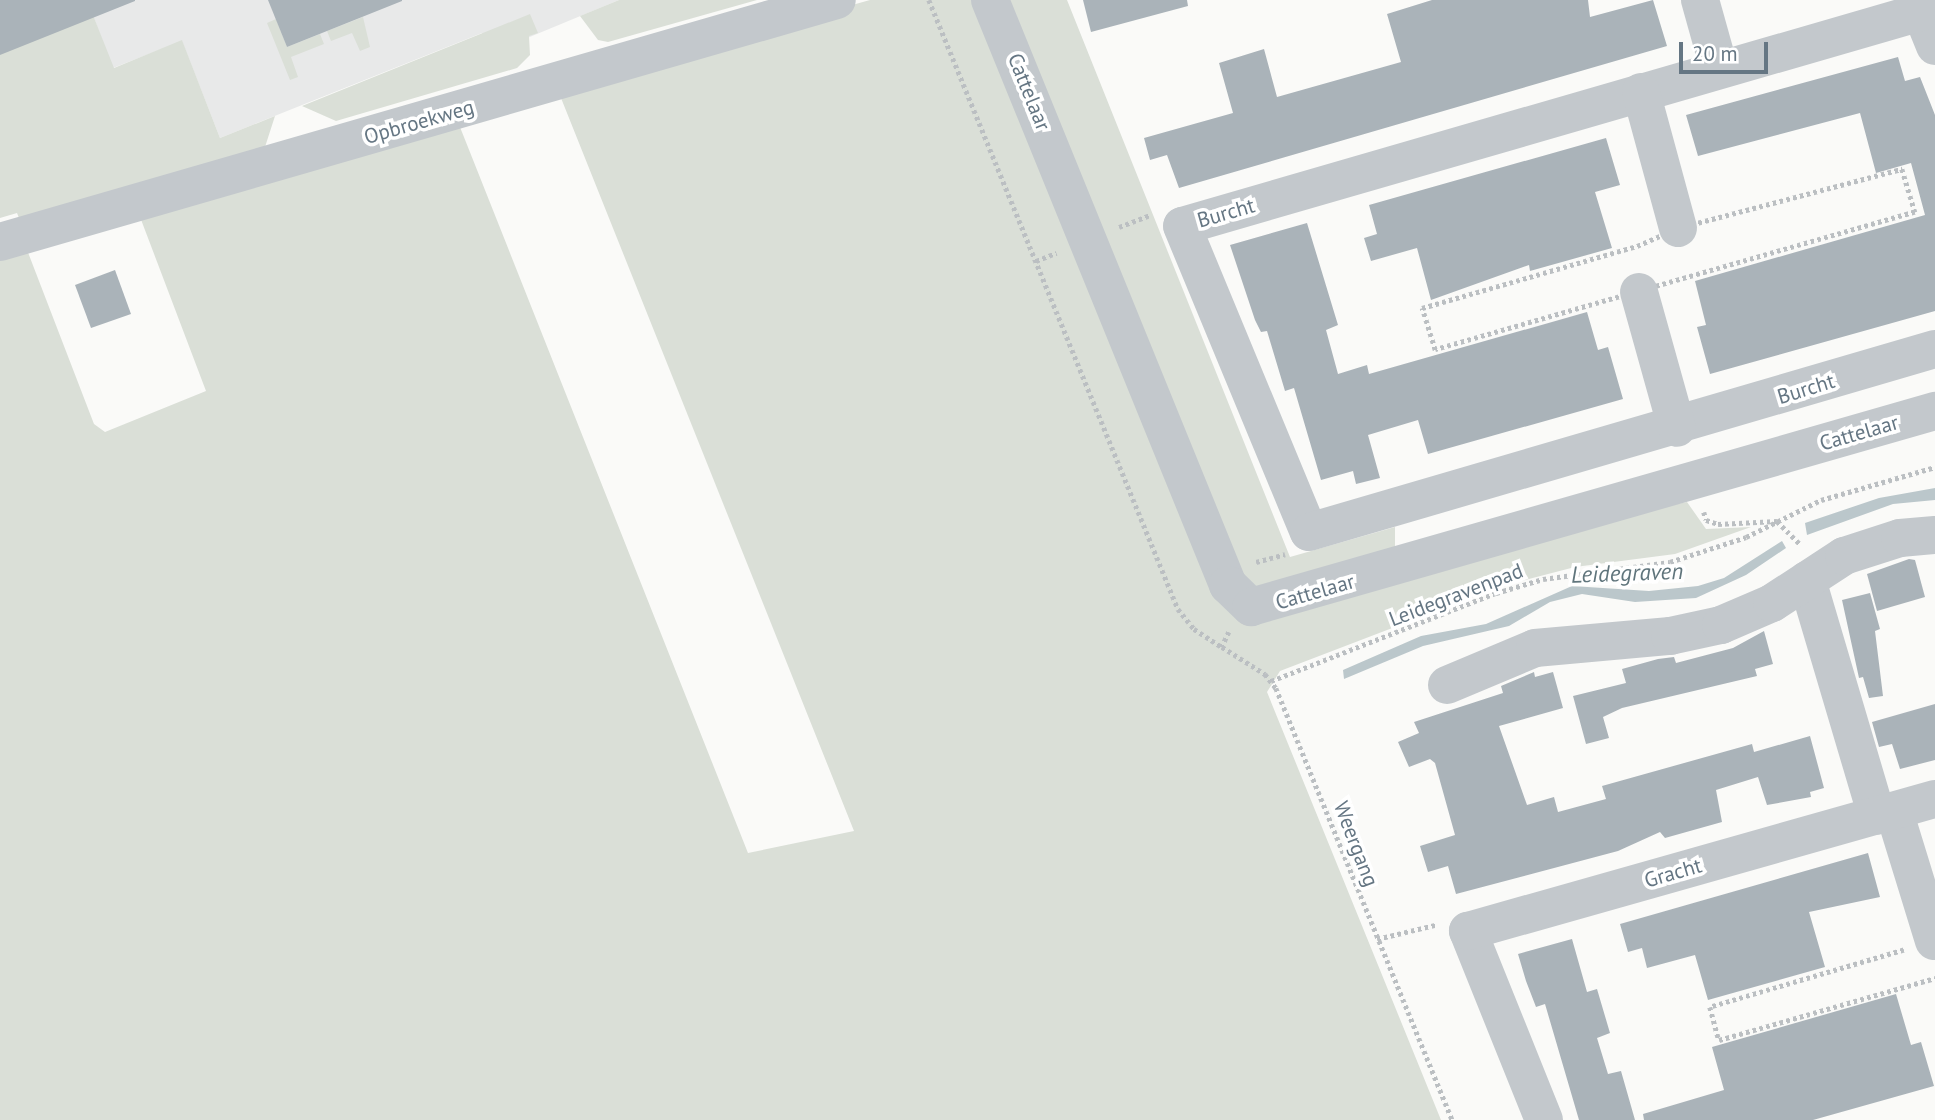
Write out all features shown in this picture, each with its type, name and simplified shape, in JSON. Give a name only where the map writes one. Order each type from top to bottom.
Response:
[{"type":"street","name":"Opbroekweg","points":[[0,242],[837,0]]},
{"type":"street","name":"Cattelaar","points":[[990,0],[1228,585],[1244,603],[1261,608],[1935,411]]},
{"type":"street","points":[[1700,0],[1719,68]]},
{"type":"street","name":"Burcht","points":[[1935,46],[1921,12],[1719,68],[1182,226],[1309,532],[1677,428],[1935,349]]},
{"type":"street","points":[[1641,92],[1678,232]]},
{"type":"street","points":[[1643,284],[1677,428]]},
{"type":"street","points":[[1404,505],[1422,560]]},
{"type":"street","points":[[1447,685],[1535,649],[1670,636],[1721,625],[1772,603],[1844,556],[1880,543],[1935,535]]},
{"type":"street","points":[[1807,580],[1886,813],[1934,941]]},
{"type":"street","name":"Gracht","points":[[1468,931],[1935,799]]},
{"type":"street","points":[[1468,931],[1544,1120]]},
{"type":"path","points":[[929,0],[1178,609],[1194,629],[1270,681]]},
{"type":"path","points":[[1089,239],[1162,210],[1182,226]]},
{"type":"path","name":"Leidegravenpad","points":[[1270,681],[1496,593],[1543,579],[1670,562],[1746,537],[1821,500],[1935,467]]},
{"type":"path","points":[[1222,647],[1244,603]]},
{"type":"path","name":"Weergang","points":[[1270,681],[1452,1120]]},
{"type":"path","points":[[1377,939],[1432,924],[1454,934],[1468,931]]},
{"type":"path","points":[[1934,941],[1710,1007],[1719,1040],[1935,978]]},
{"type":"shaded area","points":[[0,0],[87,0],[114,68],[182,40],[220,138],[275,116],[265,147],[23,228],[17,213],[0,218]]},
{"type":"shaded area","points":[[87,0],[619,0],[491,53],[482,33],[220,138],[182,41],[113,68]]},
{"type":"shaded area","points":[[619,0],[757,0],[608,42],[598,40],[580,16]]},
{"type":"shaded area","points":[[870,0],[975,0],[1221,597],[1687,502],[1706,529],[1751,527],[1675,554],[1575,567],[1502,586],[1280,671],[1267,692],[1441,1120],[0,1120],[0,249],[24,242],[94,424],[105,432],[206,391],[137,209],[456,117],[748,853],[854,831],[557,88]]},
{"type":"shaded area","points":[[1007,0],[1067,0],[1290,557],[1395,527],[1395,549],[1257,587],[1240,572]]},
{"type":"shaded area","points":[[530,14],[538,33],[529,36],[530,55],[517,68],[336,121],[302,106]]},
{"type":"shaded area","points":[[363,17],[370,47],[360,51],[352,33],[331,41],[327,31]]},
{"type":"shaded area","points":[[276,19],[287,47],[320,34],[324,44],[291,57],[298,77],[290,80],[267,23]]},
{"type":"shaded area","points":[[1935,488],[1935,500],[1893,504],[1807,535],[1805,523],[1879,498]]},
{"type":"shaded area","points":[[1782,541],[1786,548],[1746,575],[1696,598],[1635,602],[1582,594],[1550,602],[1509,626],[1423,646],[1344,679],[1343,670],[1421,636],[1486,624],[1572,586],[1649,591],[1698,586],[1724,578]]},
{"type":"building","points":[[0,0],[135,0],[135,1],[0,55]]},
{"type":"building","points":[[268,0],[402,0],[402,1],[287,47]]},
{"type":"building","points":[[1083,0],[1187,0],[1188,6],[1091,32]]},
{"type":"building","points":[[1432,0],[1588,0],[1590,17],[1653,0],[1667,46],[1179,188],[1167,155],[1150,160],[1144,138],[1233,113],[1219,63],[1264,49],[1277,97],[1401,62],[1387,14]]},
{"type":"building","points":[[1898,57],[1905,81],[1920,77],[1935,115],[1935,311],[1710,374],[1697,327],[1706,325],[1695,281],[1925,215],[1911,163],[1876,173],[1860,113],[1698,156],[1686,115]]},
{"type":"building","points":[[1606,138],[1620,185],[1595,192],[1612,248],[1530,271],[1529,265],[1431,300],[1417,248],[1371,261],[1364,238],[1377,234],[1369,205]]},
{"type":"building","points":[[1307,223],[1338,325],[1326,330],[1338,374],[1367,365],[1369,374],[1587,312],[1598,350],[1608,347],[1623,399],[1428,454],[1418,420],[1368,435],[1380,478],[1356,484],[1353,471],[1321,480],[1294,388],[1285,391],[1267,331],[1261,332],[1255,320],[1230,245]]},
{"type":"building","points":[[115,270],[131,314],[91,328],[75,285]]},
{"type":"building","points":[[1909,559],[1915,560],[1925,597],[1877,611],[1867,574]]},
{"type":"building","points":[[1870,593],[1880,629],[1875,631],[1883,696],[1869,698],[1863,677],[1859,678],[1842,600]]},
{"type":"building","points":[[1764,631],[1773,664],[1755,669],[1757,676],[1622,708],[1603,717],[1609,738],[1586,744],[1573,696],[1626,683],[1622,669],[1674,657],[1676,663],[1733,648]]},
{"type":"building","points":[[1534,672],[1535,677],[1553,672],[1563,708],[1499,726],[1527,805],[1554,797],[1558,812],[1606,799],[1602,786],[1752,744],[1754,752],[1810,736],[1824,788],[1810,792],[1811,797],[1767,805],[1758,777],[1716,790],[1722,822],[1665,838],[1660,832],[1618,851],[1456,894],[1448,866],[1428,872],[1420,846],[1455,835],[1435,763],[1430,759],[1409,767],[1398,742],[1419,733],[1414,722],[1503,693],[1501,686]]},
{"type":"building","points":[[1935,704],[1935,760],[1900,769],[1892,744],[1879,747],[1872,722]]},
{"type":"building","points":[[1868,853],[1880,897],[1809,912],[1825,967],[1708,1000],[1695,955],[1647,968],[1642,948],[1628,952],[1620,924]]},
{"type":"building","points":[[1572,939],[1587,992],[1597,989],[1610,1033],[1597,1038],[1608,1074],[1621,1071],[1635,1120],[1579,1120],[1545,1004],[1536,1007],[1526,981],[1518,954]]},
{"type":"building","points":[[1896,994],[1911,1045],[1921,1042],[1934,1086],[1813,1120],[1644,1120],[1643,1114],[1724,1090],[1712,1047]]},
{"type":"water label","name":"Leidegraven","points":[[1627,573]]}]
